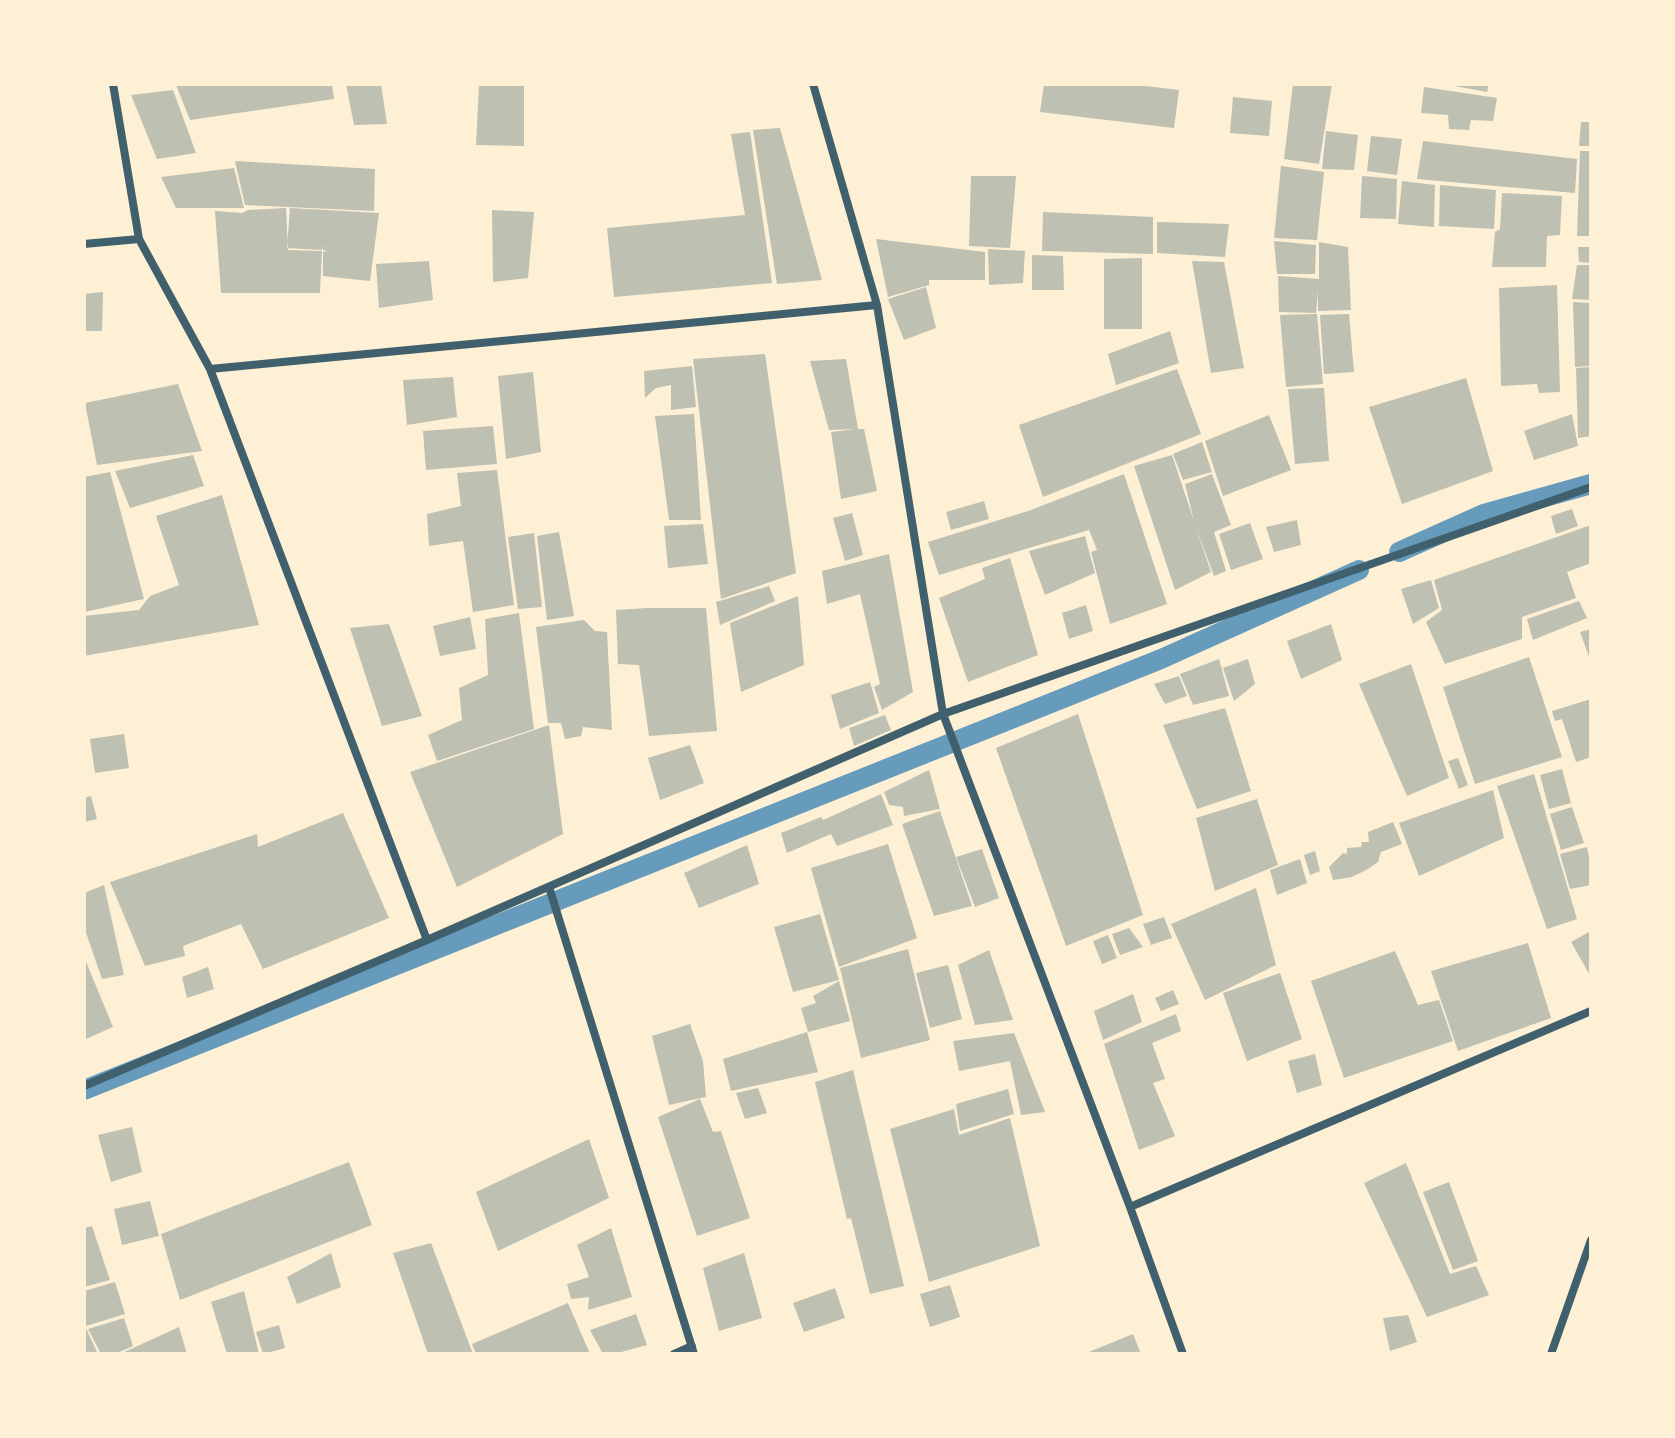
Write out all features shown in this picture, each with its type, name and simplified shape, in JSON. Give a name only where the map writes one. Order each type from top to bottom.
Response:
[{"type":"street","points":[[113,84],[139,239],[210,369],[427,940]]},
{"type":"street","points":[[813,84],[877,305],[943,714],[1183,1354]]},
{"type":"street","points":[[84,244],[139,239]]},
{"type":"street","points":[[210,369],[877,305]]},
{"type":"street","points":[[84,1086],[943,714],[1591,487]]},
{"type":"street","points":[[549,887],[693,1350],[674,1354]]},
{"type":"street","points":[[1130,1207],[1591,1013]]},
{"type":"street","points":[[1551,1354],[1591,1240]]},
{"type":"building","points":[[332,84],[334,99],[190,120],[176,85]]},
{"type":"building","points":[[346,84],[381,84],[387,124],[354,125]]},
{"type":"building","points":[[479,84],[524,84],[524,146],[476,145]]},
{"type":"building","points":[[1044,84],[1129,84],[1179,90],[1174,128],[1040,112]]},
{"type":"building","points":[[1293,84],[1332,84],[1319,164],[1284,159]]},
{"type":"building","points":[[1443,84],[1489,84],[1487,92]]},
{"type":"building","points":[[1424,87],[1497,98],[1493,121],[1471,120],[1469,130],[1449,129],[1448,115],[1421,113]]},
{"type":"building","points":[[173,90],[196,153],[157,159],[131,95]]},
{"type":"building","points":[[1233,97],[1272,101],[1269,136],[1230,133]]},
{"type":"building","points":[[1581,122],[1591,122],[1591,146],[1579,146]]},
{"type":"building","points":[[780,128],[822,280],[777,284],[753,130]]},
{"type":"building","points":[[1326,131],[1358,135],[1354,170],[1322,169]]},
{"type":"building","points":[[750,132],[772,283],[614,297],[607,228],[745,215],[731,134]]},
{"type":"building","points":[[1371,136],[1402,139],[1397,175],[1367,171]]},
{"type":"building","points":[[1423,141],[1577,159],[1575,193],[1417,179]]},
{"type":"building","points":[[1580,151],[1591,151],[1591,236],[1577,236]]},
{"type":"building","points":[[235,161],[375,169],[374,211],[245,205]]},
{"type":"building","points":[[1281,166],[1324,172],[1317,240],[1274,238]]},
{"type":"building","points":[[234,168],[244,208],[176,208],[161,177]]},
{"type":"building","points":[[971,176],[1016,176],[1010,248],[969,246]]},
{"type":"building","points":[[1362,176],[1397,179],[1396,219],[1360,218]]},
{"type":"building","points":[[1402,181],[1435,185],[1434,227],[1398,224]]},
{"type":"building","points":[[1440,185],[1496,190],[1494,229],[1439,226]]},
{"type":"building","points":[[1502,193],[1562,196],[1560,235],[1547,236],[1546,267],[1492,267],[1495,232],[1500,229]]},
{"type":"building","points":[[286,208],[288,250],[322,251],[320,293],[221,293],[215,211],[242,213]]},
{"type":"building","points":[[290,208],[379,213],[370,281],[323,276],[323,252],[328,251],[323,250],[323,245],[322,250],[287,248]]},
{"type":"building","points":[[492,210],[534,212],[528,278],[493,282]]},
{"type":"building","points":[[1043,212],[1153,217],[1153,254],[1042,251]]},
{"type":"building","points":[[1157,222],[1229,224],[1225,257],[1157,253]]},
{"type":"building","points":[[876,239],[985,252],[985,280],[929,280],[929,285],[888,297]]},
{"type":"building","points":[[1274,241],[1316,245],[1315,274],[1277,274]]},
{"type":"building","points":[[1319,242],[1348,247],[1351,310],[1318,311],[1318,291],[1316,313],[1279,312],[1278,276],[1319,279]]},
{"type":"building","points":[[1578,247],[1591,247],[1591,263],[1579,262]]},
{"type":"building","points":[[988,249],[1025,251],[1023,283],[989,285]]},
{"type":"building","points":[[1032,255],[1063,256],[1064,290],[1032,290]]},
{"type":"building","points":[[1142,258],[1142,329],[1104,329],[1104,259]]},
{"type":"building","points":[[429,261],[433,300],[379,308],[376,264]]},
{"type":"building","points":[[1192,261],[1224,262],[1244,368],[1211,373]]},
{"type":"building","points":[[1577,265],[1591,265],[1591,300],[1572,299]]},
{"type":"building","points":[[1557,285],[1560,392],[1539,393],[1537,384],[1501,386],[1499,288]]},
{"type":"building","points":[[926,287],[936,328],[904,340],[888,299]]},
{"type":"building","points":[[103,292],[102,331],[84,331],[84,294]]},
{"type":"building","points":[[1573,302],[1591,303],[1591,366],[1575,367]]},
{"type":"building","points":[[1317,314],[1323,384],[1286,387],[1280,315]]},
{"type":"building","points":[[1349,314],[1354,372],[1324,374],[1320,315]]},
{"type":"building","points":[[1170,331],[1179,363],[1116,385],[1108,354]]},
{"type":"building","points":[[765,354],[796,573],[721,599],[693,359]]},
{"type":"building","points":[[846,359],[858,429],[864,429],[877,491],[841,499],[831,432],[855,429],[829,430],[810,361]]},
{"type":"building","points":[[692,366],[696,407],[671,410],[671,385],[656,388],[645,398],[644,371]]},
{"type":"building","points":[[1591,367],[1591,436],[1578,438],[1576,368]]},
{"type":"building","points":[[1177,369],[1201,434],[1043,497],[1019,425]]},
{"type":"building","points":[[533,372],[541,452],[506,459],[498,376]]},
{"type":"building","points":[[453,377],[457,417],[407,425],[403,380]]},
{"type":"building","points":[[1466,378],[1493,471],[1402,504],[1369,407]]},
{"type":"building","points":[[178,384],[202,451],[97,465],[85,403]]},
{"type":"building","points":[[1324,388],[1329,461],[1295,464],[1288,389]]},
{"type":"building","points":[[694,414],[701,520],[669,520],[655,416]]},
{"type":"building","points":[[1572,414],[1578,446],[1534,460],[1524,431]]},
{"type":"building","points":[[1269,415],[1291,470],[1223,496],[1205,441]]},
{"type":"building","points":[[493,426],[497,464],[426,470],[423,431]]},
{"type":"building","points":[[1202,442],[1212,472],[1183,480],[1173,454]]},
{"type":"building","points":[[193,455],[204,486],[130,508],[115,471]]},
{"type":"building","points":[[1172,455],[1194,521],[1185,484],[1212,474],[1231,525],[1214,532],[1226,571],[1214,576],[1195,525],[1211,572],[1175,590],[1134,466]]},
{"type":"building","points":[[497,470],[514,605],[473,612],[463,541],[429,546],[427,514],[461,506],[457,473]]},
{"type":"building","points":[[110,472],[144,599],[84,612],[84,477]]},
{"type":"building","points":[[1124,474],[1167,604],[1110,624],[1091,552],[1097,550],[1089,530],[939,575],[928,542],[1028,511]]},
{"type":"building","points":[[222,495],[259,625],[84,656],[84,616],[139,610],[150,596],[179,585],[156,516]]},
{"type":"building","points":[[984,501],[989,519],[951,530],[946,512]]},
{"type":"building","points":[[1572,509],[1578,526],[1556,534],[1551,516]]},
{"type":"building","points":[[852,513],[863,555],[845,561],[833,518]]},
{"type":"building","points":[[1297,520],[1301,545],[1274,552],[1266,527]]},
{"type":"building","points":[[1250,523],[1263,559],[1231,570],[1219,534]]},
{"type":"building","points":[[703,524],[708,564],[668,568],[664,526]]},
{"type":"building","points":[[1591,525],[1591,563],[1567,572],[1576,598],[1522,617],[1522,639],[1445,664],[1426,622],[1442,610],[1434,580]]},
{"type":"building","points":[[559,532],[574,616],[547,620],[537,536]]},
{"type":"building","points":[[534,533],[542,607],[518,609],[508,537]]},
{"type":"building","points":[[1085,536],[1095,573],[1045,595],[1029,551]]},
{"type":"building","points":[[889,554],[913,692],[882,710],[874,687],[880,684],[860,594],[827,604],[822,571]]},
{"type":"building","points":[[1010,558],[1038,655],[968,682],[939,598],[985,579],[982,568]]},
{"type":"building","points":[[1431,580],[1439,608],[1413,624],[1401,589]]},
{"type":"building","points":[[769,586],[775,601],[720,625],[716,602]]},
{"type":"building","points":[[798,596],[804,665],[741,692],[730,623]]},
{"type":"building","points":[[1579,601],[1587,618],[1533,640],[1527,619]]},
{"type":"building","points":[[1086,605],[1093,631],[1069,639],[1062,613]]},
{"type":"building","points":[[706,608],[717,731],[649,736],[639,665],[618,664],[616,610]]},
{"type":"building","points":[[519,613],[534,729],[437,761],[428,735],[462,720],[459,688],[488,675],[485,619]]},
{"type":"building","points":[[470,617],[476,649],[440,656],[433,626]]},
{"type":"building","points":[[584,620],[595,631],[607,632],[612,730],[583,727],[581,736],[565,739],[561,723],[548,723],[536,627]]},
{"type":"building","points":[[389,624],[422,716],[382,726],[350,628]]},
{"type":"building","points":[[1331,624],[1342,660],[1301,679],[1287,641]]},
{"type":"building","points":[[1591,629],[1591,662],[1580,632]]},
{"type":"building","points":[[1529,657],[1562,757],[1475,784],[1443,687]]},
{"type":"building","points":[[1219,659],[1229,696],[1193,705],[1180,674]]},
{"type":"building","points":[[1248,659],[1255,684],[1234,701],[1223,668]]},
{"type":"building","points":[[1411,664],[1449,778],[1407,796],[1359,684]]},
{"type":"building","points":[[1179,676],[1187,696],[1165,704],[1154,684]]},
{"type":"building","points":[[870,682],[879,713],[840,729],[831,695]]},
{"type":"building","points":[[1591,699],[1591,757],[1576,762],[1562,719],[1555,721],[1552,711]]},
{"type":"building","points":[[1225,708],[1251,791],[1197,809],[1163,725]]},
{"type":"building","points":[[1078,714],[1143,915],[1066,946],[996,748]]},
{"type":"building","points":[[885,715],[891,730],[854,746],[849,728]]},
{"type":"building","points":[[549,725],[563,834],[457,887],[410,772]]},
{"type":"building","points":[[124,734],[129,768],[95,773],[90,739]]},
{"type":"building","points":[[690,745],[704,783],[660,800],[648,758]]},
{"type":"building","points":[[1458,758],[1468,785],[1459,789],[1448,761]]},
{"type":"building","points":[[1562,769],[1571,803],[1549,809],[1540,775]]},
{"type":"building","points":[[929,770],[940,809],[904,816],[903,807],[889,805],[884,792]]},
{"type":"building","points":[[1534,774],[1577,919],[1547,929],[1497,786]]},
{"type":"building","points":[[1493,790],[1504,838],[1419,876],[1399,823]]},
{"type":"building","points":[[881,794],[893,825],[837,846],[831,834],[787,853],[781,833],[821,817],[823,820]]},
{"type":"building","points":[[91,796],[97,819],[84,822],[84,798]]},
{"type":"building","points":[[1257,799],[1278,865],[1215,891],[1196,818]]},
{"type":"building","points":[[1572,807],[1584,843],[1561,850],[1550,814]]},
{"type":"building","points":[[940,811],[972,906],[934,916],[902,824]]},
{"type":"building","points":[[343,813],[389,918],[263,969],[241,924],[183,946],[185,956],[145,966],[110,882],[257,834],[258,847]]},
{"type":"building","points":[[1393,822],[1402,844],[1381,852],[1378,862],[1368,869],[1352,877],[1333,880],[1329,867],[1343,853],[1347,854],[1347,848],[1361,847],[1362,842],[1369,842],[1368,832]]},
{"type":"building","points":[[888,844],[917,938],[839,967],[811,868]]},
{"type":"building","points":[[747,845],[759,884],[699,908],[684,873]]},
{"type":"building","points":[[1587,847],[1591,885],[1570,889],[1560,854]]},
{"type":"building","points":[[982,849],[999,898],[975,907],[956,857]]},
{"type":"building","points":[[1315,851],[1320,871],[1310,875],[1304,855]]},
{"type":"building","points":[[1300,859],[1307,883],[1277,895],[1270,870]]},
{"type":"building","points":[[104,885],[124,975],[102,979],[84,927],[84,893]]},
{"type":"building","points":[[1256,888],[1276,965],[1205,1000],[1171,924]]},
{"type":"building","points":[[820,914],[839,980],[793,992],[774,927]]},
{"type":"building","points":[[1164,917],[1172,938],[1151,945],[1143,924]]},
{"type":"building","points":[[1129,928],[1143,947],[1120,955],[1112,934]]},
{"type":"building","points":[[1591,931],[1591,977],[1571,942]]},
{"type":"building","points":[[1108,935],[1117,958],[1102,964],[1093,941]]},
{"type":"building","points":[[1528,943],[1551,1018],[1458,1051],[1431,971]]},
{"type":"building","points":[[908,949],[930,1040],[861,1058],[840,968]]},
{"type":"building","points":[[989,950],[1013,1020],[975,1025],[958,965]]},
{"type":"building","points":[[1395,951],[1418,1005],[1439,1000],[1453,1041],[1344,1078],[1311,981]]},
{"type":"building","points":[[84,957],[113,1027],[84,1040]]},
{"type":"building","points":[[948,965],[962,1019],[930,1028],[916,973]]},
{"type":"building","points":[[208,967],[214,989],[187,998],[182,977]]},
{"type":"building","points":[[1280,973],[1302,1039],[1247,1061],[1223,993]]},
{"type":"building","points":[[839,981],[850,1021],[808,1032],[801,1008],[816,1003],[813,996]]},
{"type":"building","points":[[1173,990],[1179,1004],[1161,1011],[1155,998]]},
{"type":"building","points":[[1133,994],[1142,1022],[1103,1040],[1094,1011]]},
{"type":"building","points":[[1176,1014],[1181,1031],[1152,1043],[1165,1079],[1153,1083],[1175,1136],[1139,1150],[1104,1044]]},
{"type":"building","points":[[690,1024],[703,1061],[706,1097],[669,1105],[652,1036]]},
{"type":"building","points":[[807,1032],[818,1072],[731,1091],[723,1059]]},
{"type":"building","points":[[1014,1033],[1045,1112],[1021,1115],[1010,1061],[959,1071],[953,1041]]},
{"type":"building","points":[[1315,1054],[1322,1085],[1297,1093],[1288,1061]]},
{"type":"building","points":[[853,1070],[904,1286],[870,1294],[851,1218],[847,1219],[815,1082]]},
{"type":"building","points":[[758,1088],[767,1113],[745,1119],[736,1093]]},
{"type":"building","points":[[1008,1089],[1014,1114],[960,1131],[956,1104]]},
{"type":"building","points":[[700,1099],[713,1132],[721,1131],[750,1218],[697,1236],[658,1117]]},
{"type":"building","points":[[954,1109],[959,1135],[1010,1118],[1040,1246],[929,1282],[890,1129]]},
{"type":"building","points":[[132,1127],[142,1172],[111,1182],[98,1135]]},
{"type":"building","points":[[589,1139],[609,1198],[498,1251],[476,1192]]},
{"type":"building","points":[[349,1162],[372,1225],[180,1300],[161,1234]]},
{"type":"building","points":[[1406,1163],[1450,1274],[1476,1266],[1489,1295],[1427,1317],[1364,1183]]},
{"type":"building","points":[[1449,1182],[1478,1261],[1453,1270],[1423,1192]]},
{"type":"building","points":[[150,1201],[159,1236],[122,1245],[114,1209]]},
{"type":"building","points":[[92,1226],[110,1280],[84,1287],[84,1228]]},
{"type":"building","points":[[611,1228],[632,1297],[588,1310],[589,1297],[571,1299],[567,1284],[589,1277],[577,1245]]},
{"type":"building","points":[[431,1243],[473,1354],[428,1354],[393,1253]]},
{"type":"building","points":[[331,1253],[341,1287],[297,1304],[287,1277]]},
{"type":"building","points":[[744,1253],[762,1318],[719,1331],[703,1268]]},
{"type":"building","points":[[115,1282],[125,1314],[86,1326],[84,1291]]},
{"type":"building","points":[[950,1285],[960,1317],[930,1327],[920,1294]]},
{"type":"building","points":[[835,1288],[845,1318],[804,1332],[793,1303]]},
{"type":"building","points":[[244,1291],[259,1354],[227,1354],[211,1302]]},
{"type":"building","points":[[568,1303],[590,1354],[476,1354],[472,1344]]},
{"type":"building","points":[[636,1314],[647,1345],[603,1354],[590,1330]]},
{"type":"building","points":[[1408,1315],[1417,1342],[1390,1351],[1383,1318]]},
{"type":"building","points":[[124,1318],[133,1346],[115,1354],[101,1354],[88,1329]]},
{"type":"building","points":[[84,1324],[98,1354],[84,1354]]},
{"type":"building","points":[[279,1325],[285,1348],[263,1354],[256,1332]]},
{"type":"building","points":[[179,1327],[187,1354],[120,1354]]},
{"type":"building","points":[[1133,1334],[1141,1354],[1084,1354]]},
{"type":"waterway","points":[[1399,552],[1484,514],[1591,484]]},
{"type":"waterway","points":[[84,1090],[1161,659],[1359,570]]}]
